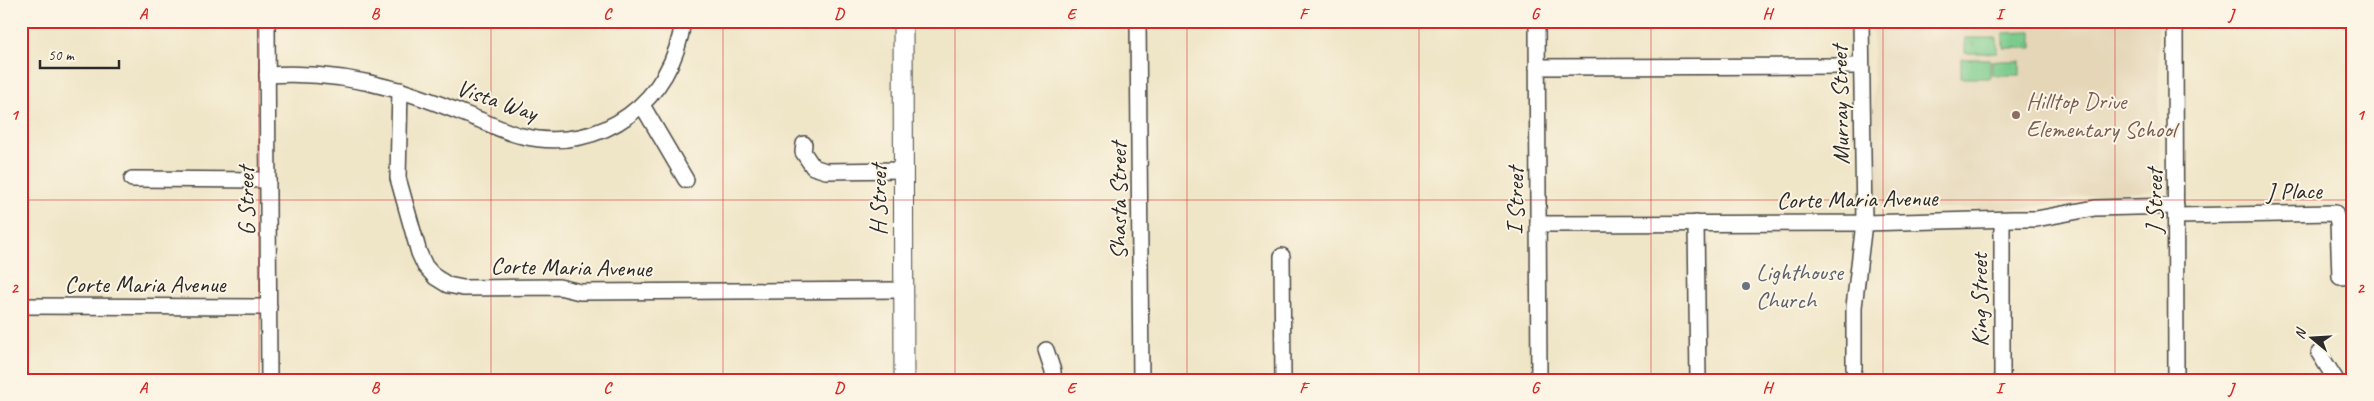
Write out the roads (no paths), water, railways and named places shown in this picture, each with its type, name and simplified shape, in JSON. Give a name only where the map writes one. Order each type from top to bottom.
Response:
[{"type":"main road","name":"H Street","points":[[903,21],[904,380]]},
{"type":"street","name":"G Street","points":[[267,21],[269,380]]},
{"type":"street","name":"Vista Way","points":[[267,75],[331,75],[400,90],[509,132],[535,138],[568,138],[591,134],[621,121],[642,106],[658,87],[671,65],[679,44],[683,21]]},
{"type":"street","name":"Shasta Street","points":[[1138,21],[1141,380]]},
{"type":"street","name":"I Street","points":[[1537,21],[1539,380]]},
{"type":"street","name":"Murray Street","points":[[1854,368],[1854,308],[1864,222],[1860,66],[1861,21]]},
{"type":"street","name":"J Street","points":[[2175,21],[2176,380]]},
{"type":"street","points":[[1537,67],[1860,66]]},
{"type":"street","name":"Corte Maria Avenue","points":[[400,90],[398,178],[421,260],[435,277],[448,285],[463,288],[559,287],[580,292],[903,290]]},
{"type":"street","points":[[642,106],[686,180]]},
{"type":"street","points":[[804,144],[803,152],[813,167],[826,171],[904,170]]},
{"type":"street","points":[[132,179],[268,180]]},
{"type":"street","name":"Corte Maria Avenue","points":[[1538,224],[2002,220],[2036,219],[2095,208],[2176,211]]},
{"type":"street","name":"J Place","points":[[2176,211],[2335,213],[2338,222],[2340,277],[2353,276]]},
{"type":"street","name":"King Street","points":[[2002,220],[2002,380]]},
{"type":"street","points":[[1696,223],[1698,380]]},
{"type":"street","points":[[1282,256],[1283,380]]},
{"type":"street","name":"Corte Maria Avenue","points":[[21,306],[269,307]]},
{"type":"street","points":[[1046,350],[1053,371],[1053,380]]},
{"type":"street","points":[[2319,353],[2336,380]]},
{"type":"place","name":"Hilltop Drive Elementary School","points":[[2016,115]]},
{"type":"place","name":"Lighthouse Church","points":[[1746,286]]}]
